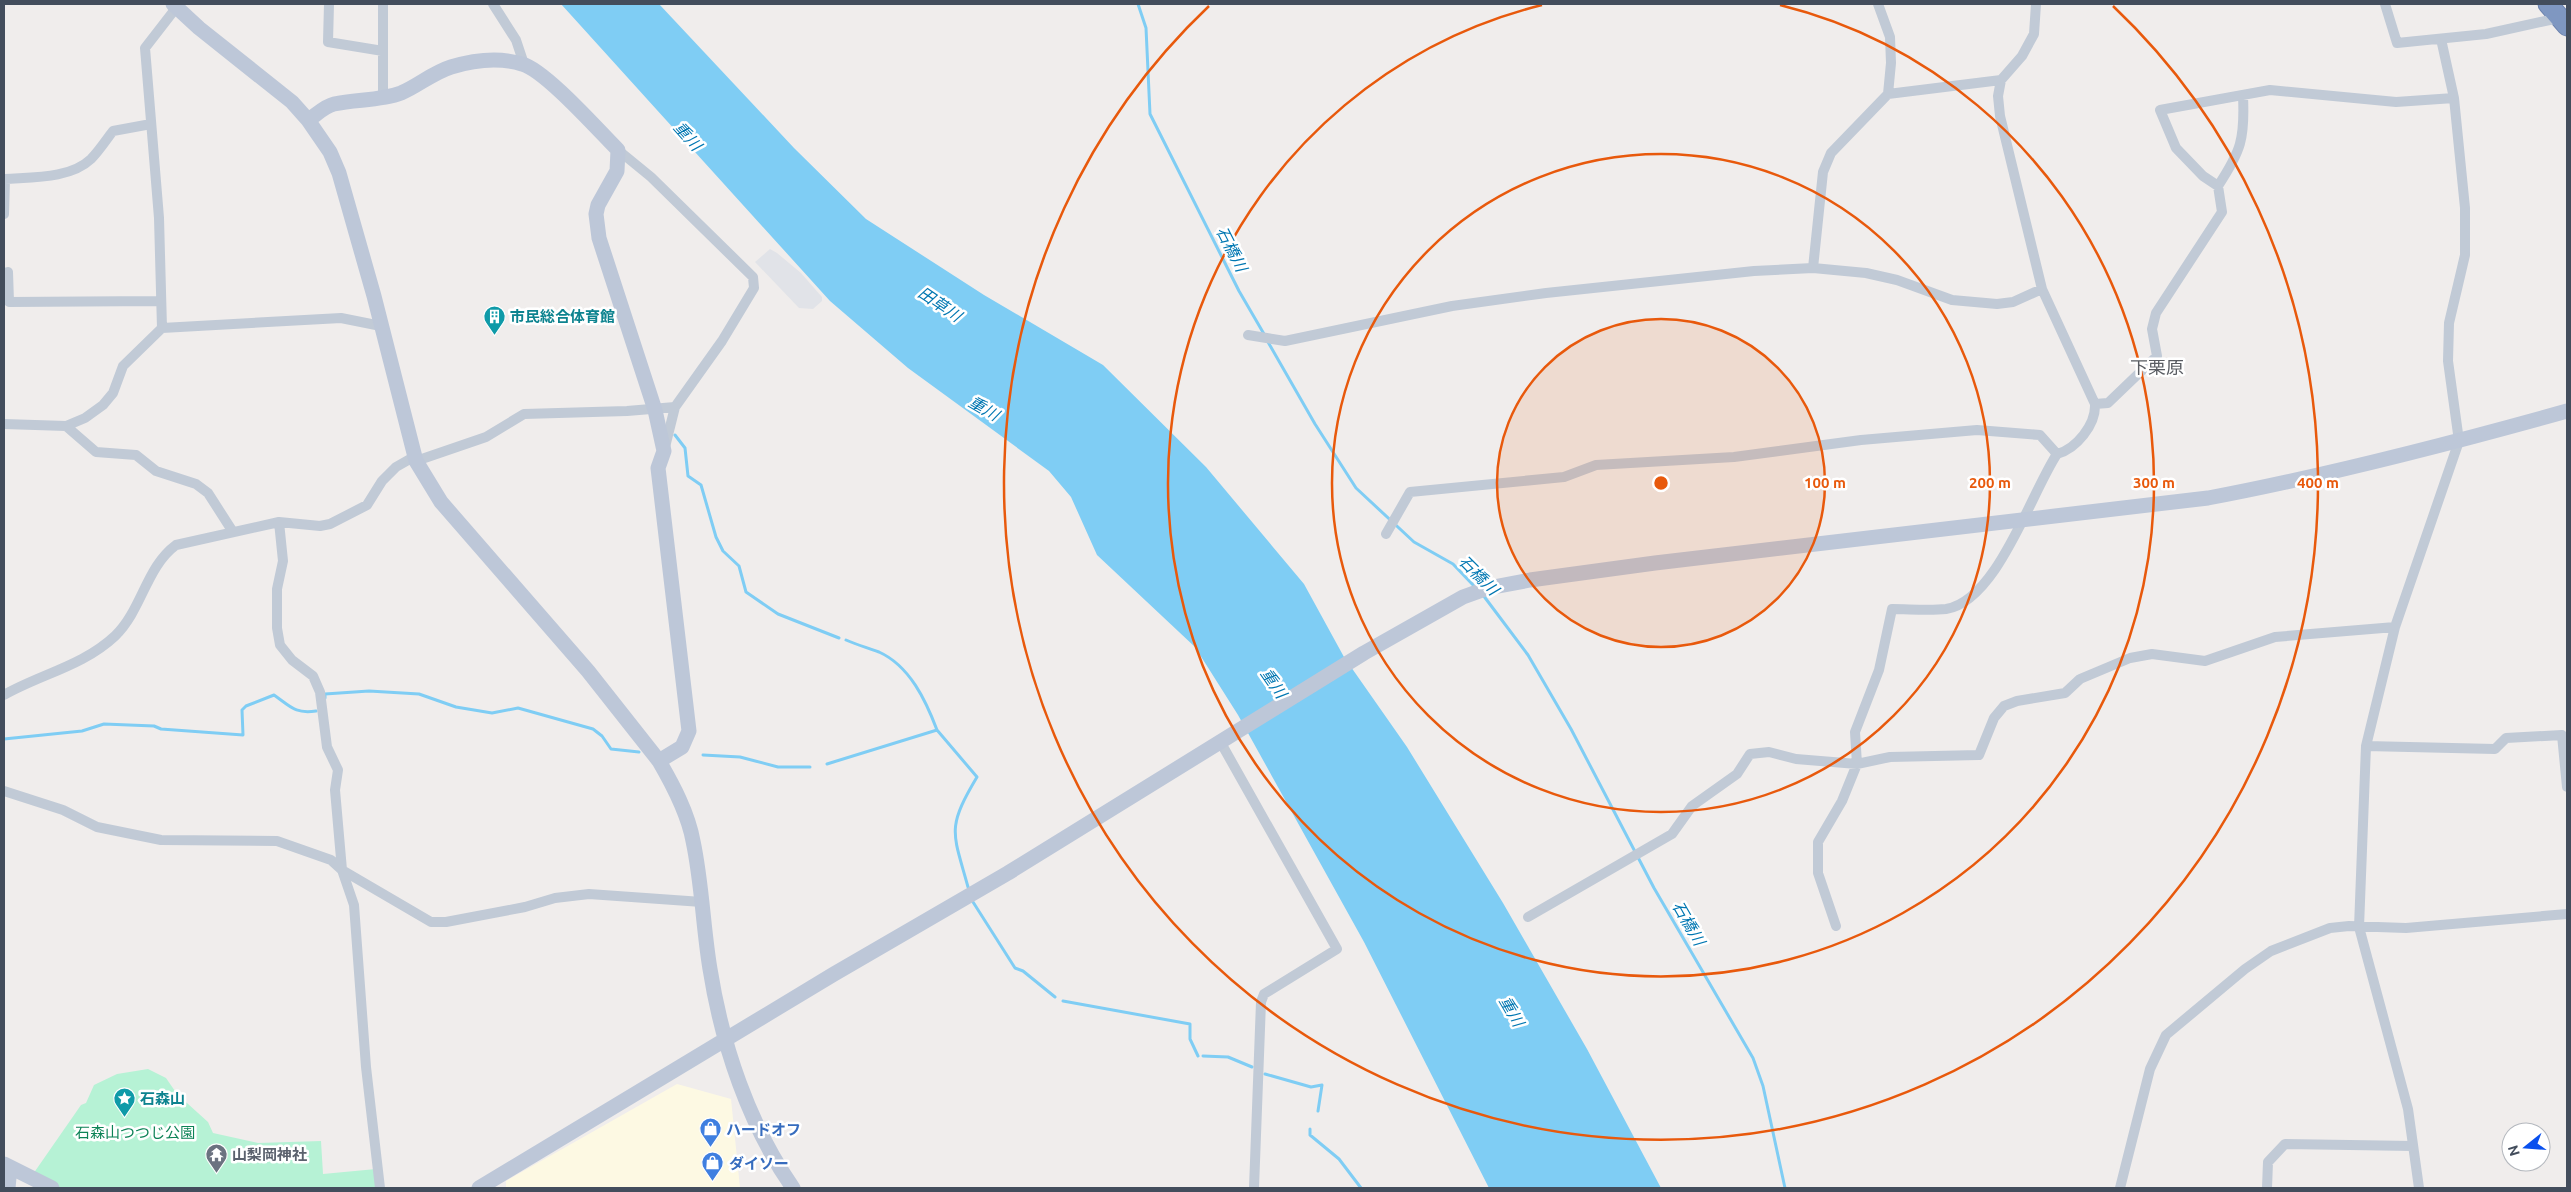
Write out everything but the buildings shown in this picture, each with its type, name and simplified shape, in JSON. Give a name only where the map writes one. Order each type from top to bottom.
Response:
[{"type":"street","points":[[329,4],[328,42],[383,51]]},
{"type":"street","points":[[382,4],[383,97]]},
{"type":"street","points":[[493,4],[516,40],[524,64]]},
{"type":"street","points":[[1813,268],[1822,172],[1831,153],[1888,94],[1891,64],[1890,38],[1878,4]]},
{"type":"street","points":[[1836,926],[1818,873],[1818,842],[1842,801],[1857,764],[1855,732],[1879,670],[1892,609],[1947,609],[1971,597],[1994,572],[2024,518],[2044,474],[2057,454],[2068,451],[2078,443],[2095,413],[2095,404],[2042,289],[2000,116],[1998,96],[2002,80],[2022,56],[2034,34],[2036,4]]},
{"type":"street","points":[[2386,4],[2397,43],[2512,30],[2558,16]]},
{"type":"street","points":[[162,328],[160,302],[161,265],[145,48],[175,6],[199,28],[277,88],[308,120],[330,152],[339,173],[416,460],[441,502],[588,671],[659,761],[683,808],[693,839],[709,968],[717,1008],[727,1040],[752,1115],[770,1152],[793,1188]]},
{"type":"street","points":[[2419,1188],[2408,1109],[2359,927],[2366,746],[2395,627],[2459,441],[2448,361],[2449,323],[2465,255],[2464,208],[2454,98],[2441,39]]},
{"type":"street","points":[[308,120],[332,104],[383,97],[402,92],[424,78],[450,67],[471,61],[495,60],[524,64],[549,82],[618,150],[651,177],[753,277],[754,288],[722,341],[675,407],[658,468],[689,731],[682,747],[659,761]]},
{"type":"street","points":[[1888,94],[2002,80]]},
{"type":"street","points":[[2218,186],[2203,176],[2176,148],[2160,110],[2270,90],[2396,102],[2454,98]]},
{"type":"street","points":[[2095,404],[2108,402],[2157,356],[2152,329],[2156,314],[2222,212],[2218,186],[2237,157],[2244,113],[2243,96]]},
{"type":"street","points":[[4,214],[5,179],[54,175],[81,166],[91,159],[113,131],[150,124]]},
{"type":"street","points":[[618,150],[617,171],[598,204],[596,214],[599,238],[655,410],[664,450]]},
{"type":"street","points":[[1248,335],[1285,342],[1452,306],[1546,293],[1754,271],[1813,268],[1866,273],[1897,280],[1952,300],[1997,304],[2013,302],[2042,289]]},
{"type":"street","points":[[4,272],[8,272],[9,302],[160,302]]},
{"type":"street","points":[[4,424],[66,426],[85,418],[103,405],[113,393],[123,366],[162,328],[341,318],[381,326]]},
{"type":"street","points":[[4,695],[28,681],[78,662],[115,636],[125,622],[163,554],[176,544],[280,522],[320,526],[330,524],[367,505],[382,481],[396,468],[410,459],[416,460],[486,437],[524,414],[655,410],[675,407]]},
{"type":"street","points":[[479,1188],[1221,743],[1364,653],[1462,597],[1488,588],[1655,563],[2218,496],[2277,485],[2459,441],[2567,411]]},
{"type":"street","points":[[66,426],[96,452],[136,455],[156,471],[196,484],[208,493],[233,532]]},
{"type":"street","points":[[1387,534],[1396,520],[1403,501],[1410,492],[1564,477],[1596,465],[1734,457],[1861,440],[1977,430],[2040,435],[2057,454]]},
{"type":"street","points":[[280,522],[283,561],[277,589],[276,628],[280,645],[292,660],[313,676],[320,692],[327,747],[338,770],[335,790],[342,870],[354,905],[366,1067],[380,1188]]},
{"type":"street","points":[[1528,917],[1672,834],[1692,806],[1737,774],[1750,754],[1769,752],[1796,759],[1857,764],[1890,757],[1980,755],[1994,718],[2004,706],[2017,700],[2065,693],[2080,679],[2130,658],[2152,654],[2205,661],[2275,637],[2395,627]]},
{"type":"street","points":[[2366,746],[2495,749],[2506,738],[2562,735],[2567,787]]},
{"type":"street","points":[[1221,743],[1337,949],[1264,994],[1261,1002],[1254,1188]]},
{"type":"street","points":[[4,791],[63,810],[97,827],[161,840],[277,841],[331,860],[342,870],[430,922],[446,922],[525,907],[555,898],[589,894],[702,902]]},
{"type":"street","points":[[2120,1188],[2150,1069],[2166,1035],[2245,969],[2271,950],[2330,928],[2406,928],[2567,914]]},
{"type":"street","points":[[2267,1188],[2268,1162],[2285,1144],[2413,1146]]},
{"type":"street","points":[[8,1188],[7,1166],[52,1188]]},
{"type":"shaded area","points":[[770,249],[801,273],[822,297],[822,301],[813,309],[799,308],[755,262]]},
{"type":"shaded area","points":[[677,1084],[731,1099],[740,1188],[506,1188],[506,1181]]},
{"type":"green space","name":"石森山つつじ公園","points":[[148,1069],[166,1078],[177,1094],[208,1122],[213,1133],[258,1143],[321,1141],[323,1174],[376,1169],[380,1188],[52,1188],[31,1177],[81,1105],[86,1103],[94,1085],[117,1074]]},
{"type":"water","points":[[561,4],[659,4],[794,148],[866,219],[984,295],[1103,365],[1206,467],[1304,584],[1344,657],[1407,747],[1503,903],[1587,1049],[1661,1188],[1489,1188],[1364,942],[1238,715],[1195,647],[1097,555],[1071,497],[1049,471],[908,368],[830,301]]},
{"type":"waterway","name":"石橋川","points":[[1138,4],[1146,28],[1150,114],[1239,291],[1264,334]]},
{"type":"waterway","name":"石橋川","points":[[1268,342],[1315,424],[1356,488],[1414,542],[1453,564],[1475,587]]},
{"type":"waterway","points":[[675,435],[685,448],[688,476],[701,485],[716,537],[723,551],[739,566],[746,592],[778,614],[839,638]]},
{"type":"waterway","name":"石橋川","points":[[1483,595],[1528,655],[1571,729],[1654,888],[1753,1058],[1763,1086],[1785,1188]]},
{"type":"waterway","points":[[846,640],[879,652],[900,666],[916,685],[937,730]]},
{"type":"waterway","points":[[325,698],[325,694],[369,691],[419,694],[456,707],[492,713],[518,708],[593,729],[602,736],[611,749],[639,752]]},
{"type":"waterway","points":[[4,739],[82,731],[104,724],[154,726],[161,729],[243,735],[242,710],[246,706],[274,695],[298,710],[316,711]]},
{"type":"waterway","points":[[827,764],[937,730],[977,777],[960,808],[955,831],[956,842],[968,887]]},
{"type":"waterway","points":[[703,755],[740,757],[778,767],[810,767]]},
{"type":"waterway","points":[[973,902],[1015,968],[1023,971],[1055,997]]},
{"type":"waterway","points":[[1063,1001],[1190,1024],[1190,1039],[1198,1056]]},
{"type":"waterway","points":[[1203,1056],[1228,1057],[1252,1067]]},
{"type":"waterway","points":[[1265,1074],[1311,1087],[1322,1085],[1318,1111]]},
{"type":"waterway","points":[[1310,1129],[1310,1135],[1339,1159],[1361,1188]]},
{"type":"place","name":"市民総合体育館","points":[[494,335]]},
{"type":"place","name":"石森山","points":[[124,1117]]},
{"type":"place","name":"ハードオフ","points":[[710,1148]]},
{"type":"place","name":"山梨岡神社","points":[[216,1173]]},
{"type":"place","name":"ダイソー","points":[[713,1182]]},
{"type":"district","name":"下栗原","points":[[2157,367]]},
{"type":"water label","name":"重川","points":[[688,136]]},
{"type":"water label","name":"田草川","points":[[940,304]]},
{"type":"water label","name":"重川","points":[[984,408]]},
{"type":"water label","name":"重川","points":[[1274,683]]},
{"type":"water label","name":"重川","points":[[1512,1011]]}]
